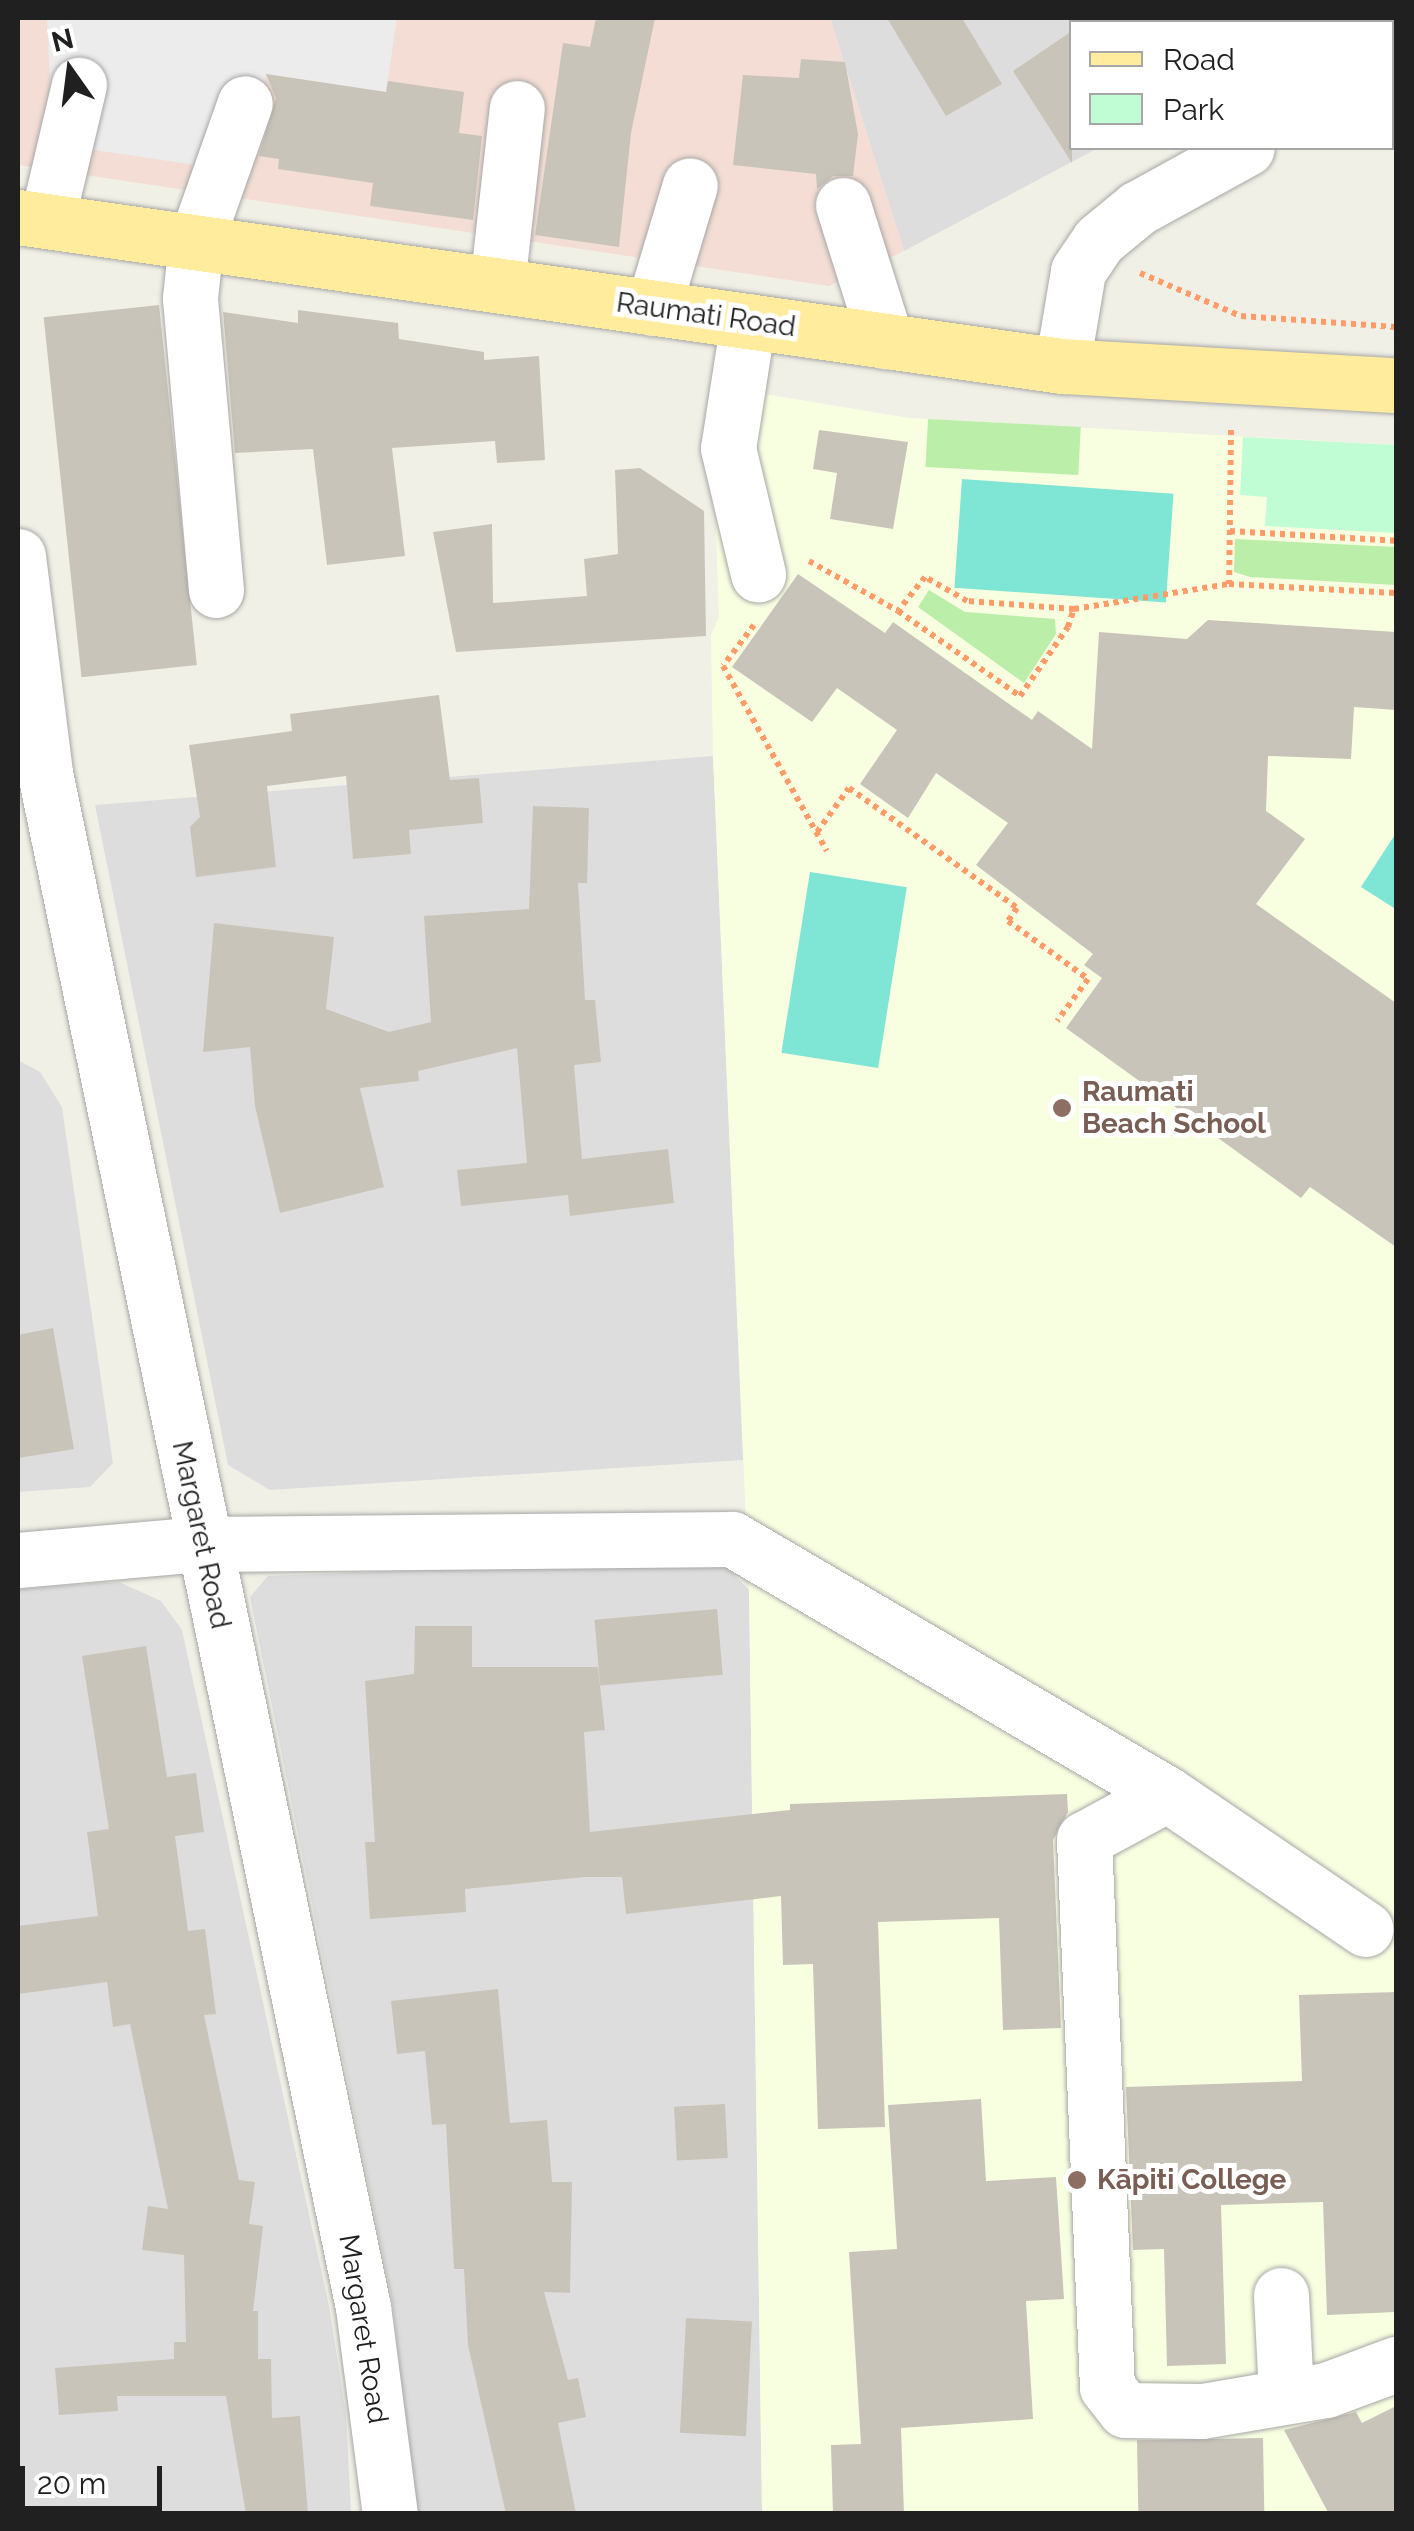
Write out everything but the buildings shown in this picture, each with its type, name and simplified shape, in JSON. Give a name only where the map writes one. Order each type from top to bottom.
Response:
[{"type":"main road","name":"Raumati Road","points":[[32,219],[1062,366],[1396,385]]},
{"type":"street","points":[[32,219],[79,85]]},
{"type":"street","points":[[216,590],[190,298],[196,241],[245,103]]},
{"type":"street","points":[[497,285],[517,108]]},
{"type":"street","points":[[1062,366],[1078,271],[1099,240],[1138,208],[1243,150]]},
{"type":"street","points":[[653,308],[690,185]]},
{"type":"street","points":[[843,205],[886,341]]},
{"type":"street","points":[[748,321],[728,448],[758,574]]},
{"type":"street","name":"Margaret Road","points":[[18,556],[45,773],[363,2306],[390,2514]]},
{"type":"street","points":[[18,1560],[202,1544],[732,1540],[1168,1794],[1385,1930]]},
{"type":"street","points":[[1168,1794],[1084,1838],[1102,2358],[1107,2386],[1125,2410],[1202,2411],[1326,2390],[1396,2364]]},
{"type":"street","points":[[1281,2294],[1286,2394]]},
{"type":"path","points":[[1135,271],[1241,316],[1396,327]]},
{"type":"path","points":[[1229,584],[1232,430]]},
{"type":"path","points":[[1230,530],[1396,541]]},
{"type":"path","points":[[1074,609],[1068,628],[1020,696],[898,611],[925,577],[967,601],[1074,609],[1229,584],[1396,593]]},
{"type":"path","points":[[724,666],[828,851]]},
{"type":"path","points":[[817,832],[849,788],[1017,908],[1008,921],[1088,979],[1056,1021]]},
{"type":"shaded area","points":[[18,18],[830,18],[904,251],[829,286],[18,165]]},
{"type":"shaded area","points":[[47,18],[397,18],[386,92],[266,74],[251,173],[53,144]]},
{"type":"shaded area","points":[[830,18],[1374,18],[1069,20],[1069,150],[1094,150],[904,251]]},
{"type":"shaded area","name":"Raumati Beach School","points":[[711,385],[909,418],[1396,445],[1396,2513],[762,2513],[749,1590],[713,756],[711,635],[719,617]]},
{"type":"shaded area","points":[[962,479],[1173,494],[1166,603],[954,588]]},
{"type":"shaded area","points":[[713,756],[743,1460],[270,1490],[228,1465],[95,805]]},
{"type":"shaded area","points":[[1396,833],[1396,904],[1394,908],[1361,887]]},
{"type":"shaded area","points":[[810,872],[907,887],[878,1068],[781,1053]]},
{"type":"shaded area","points":[[18,1060],[40,1072],[62,1107],[113,1463],[90,1487],[18,1492]]},
{"type":"shaded area","points":[[718,1559],[749,1590],[762,2513],[415,2513],[393,2305],[250,1597],[268,1576]]},
{"type":"shaded area","points":[[119,1582],[161,1601],[182,1630],[329,2306],[346,2414],[351,2513],[18,2514],[18,1589]]},
{"type":"green space","points":[[928,419],[1081,427],[1078,475],[925,467]]},
{"type":"green space","points":[[1243,437],[1396,445],[1396,533],[1265,526],[1267,497],[1240,495]]},
{"type":"green space","points":[[1235,539],[1396,547],[1396,585],[1250,577],[1234,572]]},
{"type":"green space","points":[[929,590],[965,612],[1055,619],[1056,634],[1024,683],[918,607]]},
{"type":"place","name":"Raumati Beach School","points":[[1062,1108]]},
{"type":"place","name":"Kāpiti College","points":[[1077,2180]]}]
